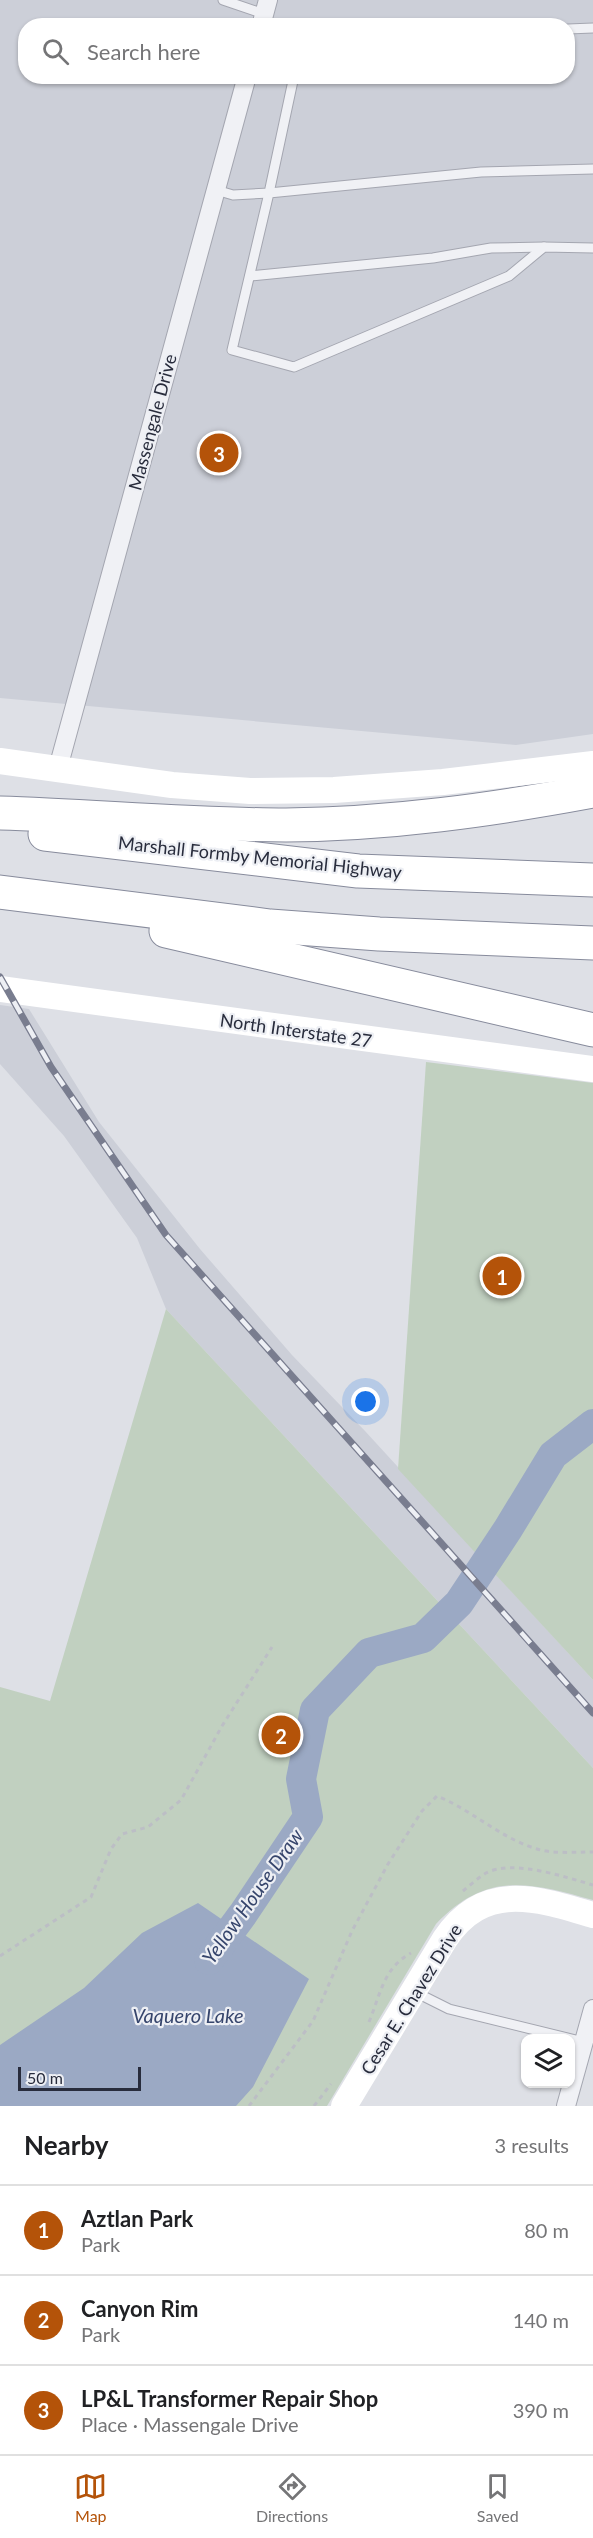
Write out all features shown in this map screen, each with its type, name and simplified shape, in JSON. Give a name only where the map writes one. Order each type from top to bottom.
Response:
[{"type":"highway","points":[[0,813],[287,825],[389,821],[448,815],[593,791]]},
{"type":"highway","name":"Marshall Formby Memorial Highway","points":[[0,829],[358,871],[593,880]]},
{"type":"highway","points":[[0,892],[281,927],[379,934],[593,943]]},
{"type":"highway","points":[[76,903],[174,933],[593,1030]]},
{"type":"main road","points":[[0,761],[172,785],[250,791],[334,790],[443,782],[593,764]]},
{"type":"main road","name":"North Interstate 27","points":[[0,989],[593,1069]]},
{"type":"main road","name":"Cesar E. Chavez Drive","points":[[350,2105],[413,1991],[453,1927],[466,1914],[485,1904],[507,1899],[535,1899],[593,1915]]},
{"type":"street","name":"Massengale Drive","points":[[58,768],[245,84]]},
{"type":"street","points":[[566,2106],[593,2009]]},
{"type":"lane","points":[[223,0],[264,13]]},
{"type":"lane","points":[[575,29],[593,28]]},
{"type":"lane","points":[[292,84],[232,350],[294,367],[509,276],[544,247]]},
{"type":"lane","points":[[216,190],[233,195],[269,193],[481,172],[593,169]]},
{"type":"lane","points":[[250,276],[433,258],[491,248],[593,248]]},
{"type":"lane","points":[[413,1991],[449,2009],[584,2042]]},
{"type":"path","points":[[0,1956],[91,1896],[111,1849],[122,1834],[148,1827],[181,1800],[222,1726],[272,1647]]},
{"type":"path","points":[[249,2106],[313,2021],[352,1931],[388,1864],[422,1811],[437,1796],[461,1805],[507,1836],[537,1849],[593,1852]]},
{"type":"shaded area","points":[[0,0],[593,0],[593,734],[516,745],[0,698]]},
{"type":"shaded area","points":[[0,1005],[29,1009],[99,1122],[200,1249],[292,1355],[365,1431],[593,1680],[593,1768],[166,1309],[137,1238],[64,1136],[0,1064]]},
{"type":"green space","points":[[426,1062],[593,1083],[593,1680],[398,1469]]},
{"type":"green space","points":[[166,1309],[593,1768],[593,1900],[549,1889],[510,1885],[491,1888],[473,1895],[455,1907],[436,1924],[327,2106],[0,2106],[0,1687],[50,1701]]},
{"type":"water","name":"Vaquero Lake","points":[[198,1903],[309,1979],[253,2087],[236,2106],[0,2106],[0,2045],[84,1988],[142,1933]]},
{"type":"waterway","name":"Yellow House Draw","points":[[209,1960],[308,1817],[301,1779],[315,1710],[369,1653],[423,1638],[459,1603],[553,1455],[593,1424]]},
{"type":"railway","points":[[0,977],[51,1067],[166,1235],[593,1713]]},
{"type":"place","name":"LP&L Transformer Repair Shop","points":[[219,453]]},
{"type":"place","name":"Aztlan Park","points":[[502,1276]]},
{"type":"place","name":"Canyon Rim","points":[[281,1735]]}]
